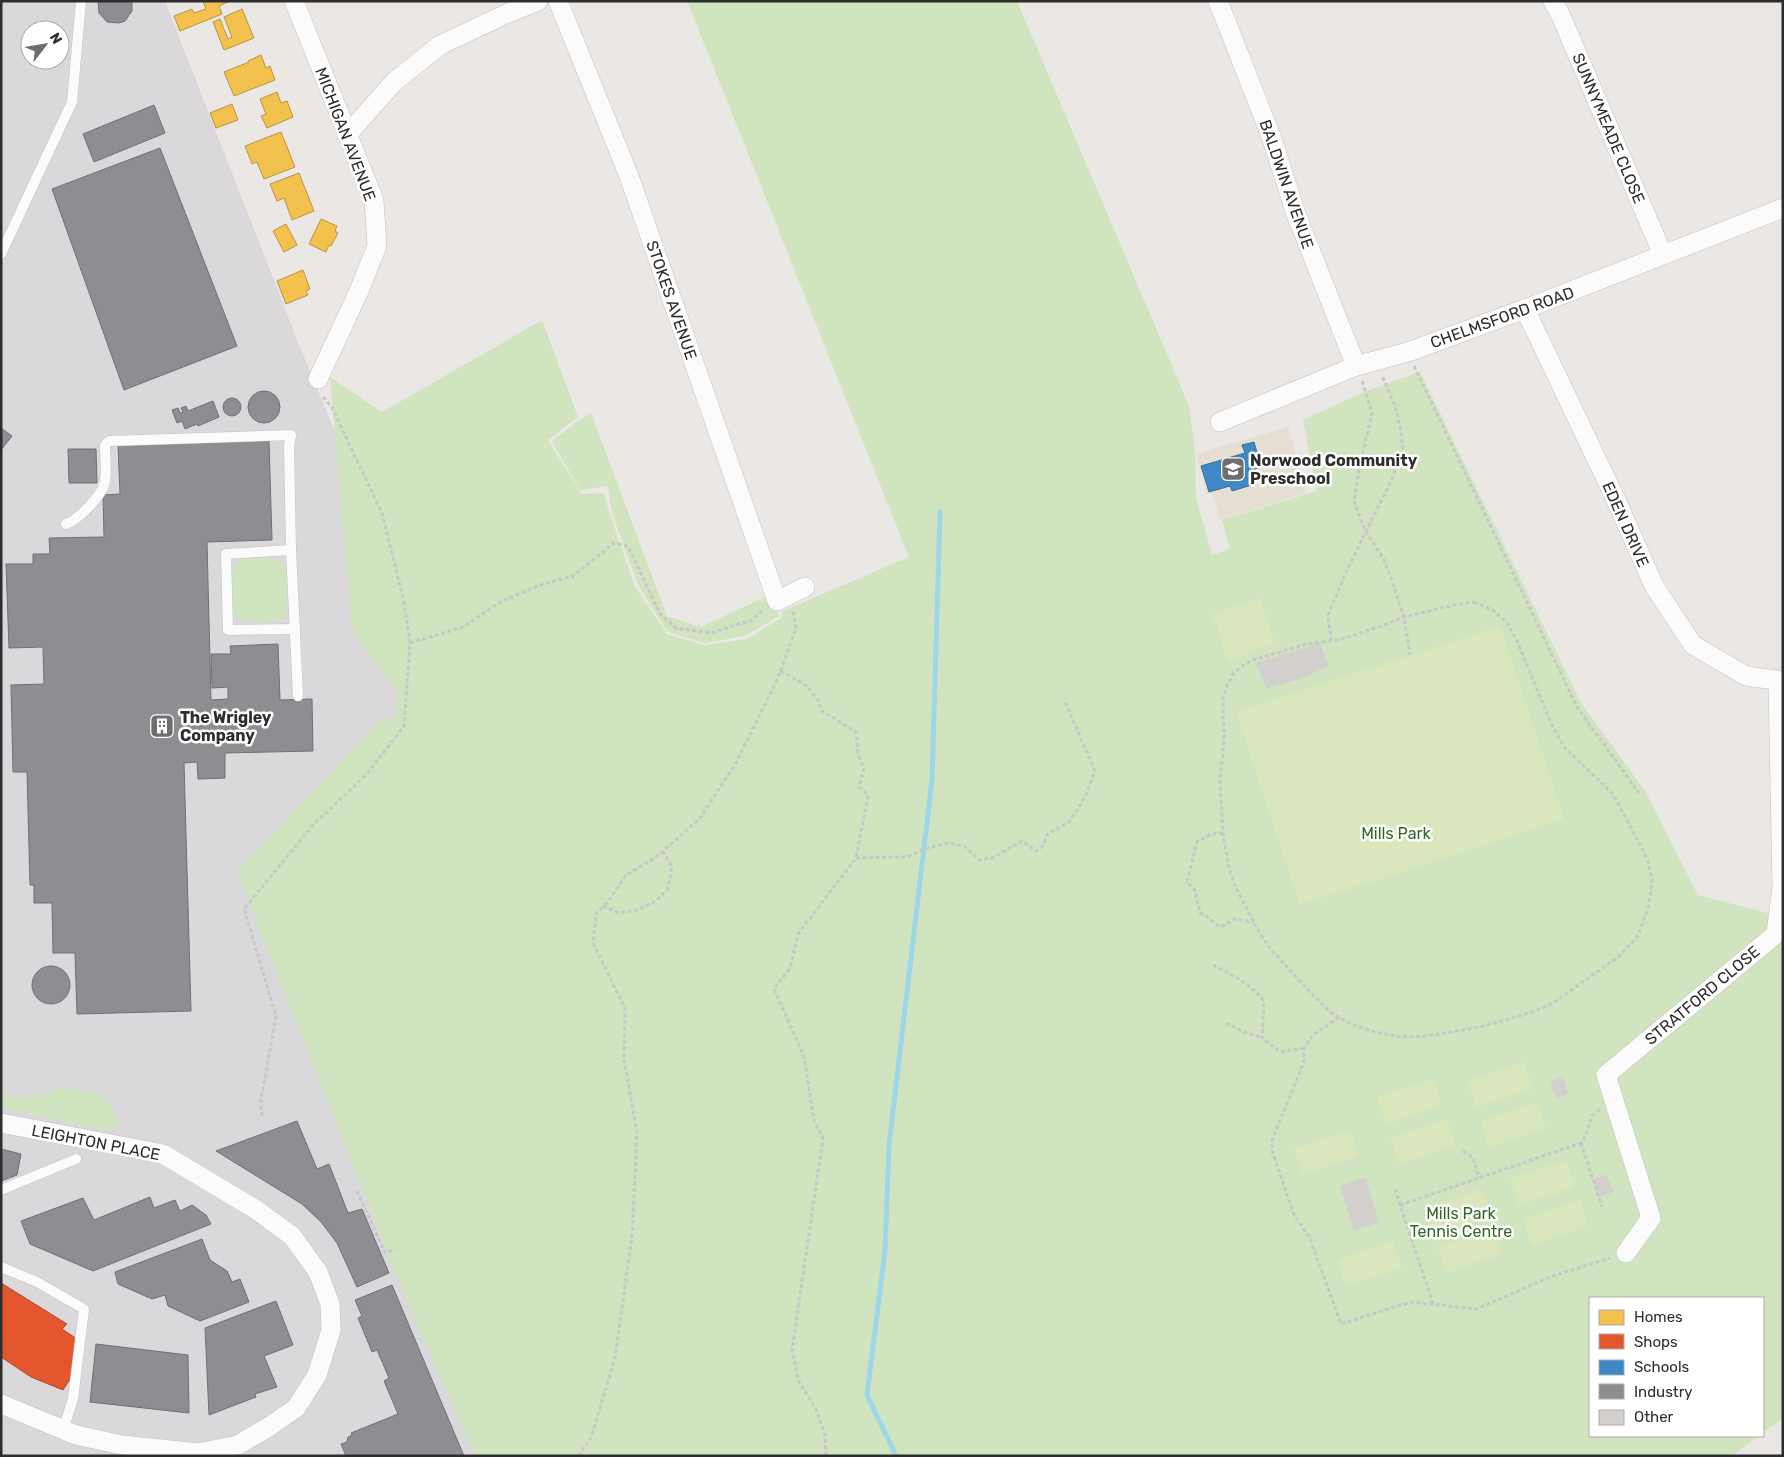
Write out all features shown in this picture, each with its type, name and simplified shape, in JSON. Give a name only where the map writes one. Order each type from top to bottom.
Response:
[{"type":"street","name":"MICHIGAN AVENUE","points":[[294,1],[374,200],[377,246],[319,386]]},
{"type":"street","points":[[347,135],[394,82],[440,45],[538,1]]},
{"type":"street","name":"STOKES AVENUE","points":[[558,1],[629,176],[771,604]]},
{"type":"street","name":"BALDWIN AVENUE","points":[[1218,1],[1271,136],[1296,214],[1356,366]]},
{"type":"street","name":"SUNNYMEADE CLOSE","points":[[1552,1],[1561,16],[1663,255]]},
{"type":"street","name":"CHELMSFORD ROAD","points":[[1220,422],[1356,366],[1408,352],[1525,309],[1783,208]]},
{"type":"street","name":"EDEN DRIVE","points":[[1525,309],[1617,502],[1654,586],[1693,645],[1746,676],[1780,682]]},
{"type":"street","points":[[771,604],[805,587]]},
{"type":"street","name":"STRATFORD CLOSE","points":[[1626,1253],[1651,1218],[1606,1075],[1776,934],[1782,887],[1780,682]]},
{"type":"street","name":"LEIGHTON PLACE","points":[[1,1123],[163,1154],[256,1208],[292,1236],[318,1272],[330,1304],[331,1330],[317,1375],[296,1408],[238,1445],[198,1454],[122,1445],[76,1435],[1,1404]]},
{"type":"lane","points":[[1,254],[72,102],[82,1]]},
{"type":"lane","points":[[66,524],[72,522],[85,510],[102,490],[105,482],[105,446],[108,441],[291,435],[289,446],[291,550],[298,696]]},
{"type":"lane","points":[[291,550],[226,554],[228,630],[295,630]]},
{"type":"lane","points":[[1,1190],[76,1159]]},
{"type":"lane","points":[[1,1266],[38,1282],[84,1309],[73,1399],[63,1430]]},
{"type":"path","points":[[1408,352],[1577,707],[1639,793]]},
{"type":"path","points":[[1356,366],[1372,413],[1354,502],[1366,532],[1387,566],[1404,617],[1410,655]]},
{"type":"path","points":[[1331,641],[1328,615],[1346,570],[1391,481],[1403,447],[1396,408],[1380,371]]},
{"type":"path","points":[[262,1116],[261,1100],[276,1016],[244,908],[313,825],[366,775],[404,726],[410,643],[404,602],[382,513],[332,408],[319,386]]},
{"type":"path","points":[[410,643],[463,628],[502,602],[541,585],[573,576],[614,543],[628,546],[660,614],[676,628],[711,633],[752,620],[771,604],[794,612],[796,628],[781,671],[736,763],[710,803],[700,818],[663,851],[625,876],[596,914],[593,943],[625,1008],[624,1060],[637,1132],[632,1236],[615,1358],[591,1438],[578,1456]]},
{"type":"path","points":[[1474,602],[1494,611],[1507,623],[1517,641],[1551,723],[1564,747],[1612,793],[1648,861],[1652,881],[1650,905],[1638,936],[1618,957],[1561,997],[1533,1012],[1480,1028],[1426,1036],[1400,1037],[1351,1024],[1330,1012],[1268,946],[1235,886],[1229,868],[1223,833],[1220,782],[1224,740],[1223,699],[1227,685],[1234,673],[1253,660],[1307,644],[1331,641],[1404,617],[1474,602]]},
{"type":"path","points":[[781,671],[807,686],[818,700],[822,711],[856,732],[858,754],[864,769],[859,787],[868,795],[856,858],[798,934],[790,968],[774,989],[804,1056],[814,1121],[822,1138],[792,1350],[799,1382],[815,1407],[825,1435],[826,1456]]},
{"type":"path","points":[[856,858],[907,857],[924,849],[948,843],[964,846],[979,860],[992,858],[1022,841],[1036,851],[1042,848],[1048,834],[1070,821],[1085,797],[1095,771],[1064,699]]},
{"type":"path","points":[[1223,833],[1211,834],[1197,842],[1187,882],[1195,890],[1200,913],[1207,916],[1214,924],[1221,927],[1234,919],[1254,922]]},
{"type":"path","points":[[603,906],[619,913],[637,910],[656,901],[668,889],[672,867],[663,851]]},
{"type":"path","points":[[1213,965],[1235,975],[1257,992],[1264,1001],[1262,1038]]},
{"type":"path","points":[[1339,1017],[1313,1034],[1304,1048],[1304,1062],[1272,1140],[1272,1151],[1295,1217],[1309,1236],[1341,1324],[1411,1302],[1477,1309],[1550,1277],[1626,1253]]},
{"type":"path","points":[[1226,1023],[1262,1038],[1281,1052],[1304,1048]]},
{"type":"path","points":[[1400,1205],[1583,1142],[1592,1116],[1613,1096]]},
{"type":"path","points":[[1581,1143],[1602,1207]]},
{"type":"path","points":[[1462,1151],[1473,1158],[1479,1178]]},
{"type":"path","points":[[1473,1158],[1477,1157]]},
{"type":"path","points":[[1395,1189],[1433,1304]]},
{"type":"path","points":[[357,1191],[385,1253],[395,1249]]},
{"type":"shaded area","points":[[1,1],[165,1],[300,347],[442,690],[391,720],[478,1456],[1,1456]]},
{"type":"shaded area","points":[[1288,427],[1306,493],[1220,520],[1213,494],[1207,494],[1196,454]]},
{"type":"green space","points":[[687,1],[1017,1],[1189,406],[1195,452],[1196,498],[1212,555],[1230,549],[1222,520],[1317,491],[1303,420],[1366,391],[1420,372],[1581,703],[1645,791],[1698,895],[1783,917],[1783,1418],[1764,1432],[1764,1297],[1589,1297],[1589,1437],[1758,1437],[1732,1456],[475,1456],[401,1286],[237,872],[382,718],[396,718],[397,694],[352,630],[330,377],[382,412],[542,320],[578,417],[548,440],[582,494],[604,493],[635,587],[667,634],[704,645],[747,639],[781,618],[783,611],[909,557]]},
{"type":"green space","points":[[591,413],[667,616],[701,627],[771,594],[779,616],[745,636],[705,643],[668,632],[638,585],[612,513],[608,486],[580,490],[552,441]]},
{"type":"green space","points":[[245,558],[273,559],[280,562],[284,568],[287,590],[286,613],[283,618],[248,622],[239,619],[235,615],[232,609],[231,588],[233,573],[239,562]]},
{"type":"green space","points":[[1260,598],[1275,642],[1228,662],[1213,614]]},
{"type":"green space","name":"Mills Park","points":[[1500,626],[1564,819],[1300,905],[1236,712]]},
{"type":"green space","points":[[1524,1062],[1533,1089],[1476,1107],[1468,1081]]},
{"type":"green space","points":[[1434,1079],[1442,1105],[1386,1124],[1377,1097]]},
{"type":"green space","points":[[62,1088],[85,1091],[101,1096],[110,1104],[119,1124],[112,1130],[98,1128],[1,1107],[1,1093],[25,1097],[46,1094]]},
{"type":"green space","points":[[1537,1102],[1546,1128],[1489,1147],[1480,1121]]},
{"type":"green space","points":[[1447,1119],[1455,1145],[1399,1164],[1390,1138]]},
{"type":"green space","points":[[1351,1130],[1359,1156],[1303,1174],[1294,1148]]},
{"type":"green space","points":[[1567,1160],[1575,1187],[1519,1205],[1510,1179]]},
{"type":"green space","name":"Mills Park Tennis Centre","points":[[1481,1189],[1490,1216],[1433,1234],[1425,1208]]},
{"type":"green space","points":[[1580,1200],[1588,1226],[1532,1245],[1523,1219]]},
{"type":"green space","points":[[1494,1228],[1502,1254],[1446,1273],[1437,1246]]},
{"type":"green space","points":[[1393,1241],[1402,1268],[1346,1286],[1337,1260]]},
{"type":"building: Homes","points":[[203,1],[230,1],[219,6],[222,14],[180,31],[174,16],[192,9],[194,13],[206,9]]},
{"type":"building: Homes","points":[[242,9],[254,38],[224,50],[213,22],[220,19],[228,39],[232,37],[224,17]]},
{"type":"building: Homes","points":[[261,55],[266,68],[270,66],[275,80],[234,96],[224,72]]},
{"type":"building: Homes","points":[[277,92],[281,103],[287,101],[293,117],[267,128],[261,116],[266,114],[260,99]]},
{"type":"building: Homes","points":[[232,104],[238,120],[216,128],[210,113]]},
{"type":"building: Homes","points":[[281,132],[295,167],[264,179],[257,162],[252,164],[245,146]]},
{"type":"building: Homes","points":[[299,173],[314,211],[292,220],[284,198],[277,201],[270,184]]},
{"type":"building: Homes","points":[[321,219],[337,226],[335,231],[338,233],[326,252],[309,244]]},
{"type":"building: Homes","points":[[286,224],[297,245],[284,252],[273,231]]},
{"type":"building: Homes","points":[[303,270],[310,289],[306,291],[308,295],[286,304],[277,281]]},
{"type":"building: Shops","points":[[1,1283],[67,1324],[62,1329],[77,1339],[74,1373],[63,1390],[31,1377],[1,1357]]},
{"type":"building: Schools","points":[[1254,442],[1261,467],[1251,471],[1255,484],[1232,491],[1230,486],[1209,492],[1201,466],[1245,453],[1242,445]]},
{"type":"building: Industry","points":[[98,1],[132,1],[132,11],[125,21],[119,23],[107,22],[99,13]]},
{"type":"building: Industry","points":[[154,105],[165,133],[94,162],[83,134]]},
{"type":"building: Industry","points":[[160,148],[237,346],[124,390],[52,189]]},
{"type":"building: Industry","points":[[264,391],[276,395],[280,407],[276,419],[264,423],[252,419],[248,407],[252,395]]},
{"type":"building: Industry","points":[[228,398],[236,398],[241,403],[239,414],[228,416],[223,411],[223,403]]},
{"type":"building: Industry","points":[[213,401],[219,417],[185,429],[182,421],[177,423],[172,410],[178,408],[180,413],[183,412],[181,408],[186,406],[188,411]]},
{"type":"building: Industry","points":[[1,428],[12,436],[1,450]]},
{"type":"building: Industry","name":"The Wrigley Company","points":[[269,441],[272,540],[207,542],[211,700],[228,699],[228,687],[212,688],[211,654],[231,654],[230,646],[278,644],[280,700],[312,699],[313,751],[225,753],[225,778],[198,779],[197,762],[184,763],[191,1011],[77,1014],[75,953],[53,953],[52,903],[34,903],[34,885],[30,885],[27,772],[13,772],[11,685],[44,684],[43,647],[9,648],[6,564],[33,564],[33,554],[50,554],[49,538],[104,537],[103,495],[120,494],[118,445]]},
{"type":"building: Industry","points":[[68,449],[96,449],[97,483],[69,483]]},
{"type":"building: Industry","points":[[51,966],[64,972],[70,985],[64,998],[51,1004],[38,998],[32,985],[38,972]]},
{"type":"building: Industry","points":[[297,1121],[317,1169],[329,1164],[348,1213],[362,1209],[389,1273],[357,1287],[337,1243],[321,1222],[302,1204],[216,1151]]},
{"type":"building: Industry","points":[[1,1149],[21,1154],[17,1175],[1,1181]]},
{"type":"building: Industry","points":[[150,1197],[154,1208],[175,1200],[180,1211],[192,1205],[206,1215],[211,1224],[93,1271],[30,1244],[21,1221],[83,1198],[94,1220]]},
{"type":"building: Industry","points":[[202,1239],[210,1260],[227,1271],[232,1282],[240,1279],[249,1302],[200,1321],[168,1306],[165,1295],[152,1299],[118,1284],[115,1272]]},
{"type":"building: Industry","points":[[392,1285],[464,1456],[346,1456],[341,1444],[347,1442],[348,1437],[352,1435],[351,1433],[398,1414],[384,1381],[389,1378],[377,1350],[372,1352],[358,1318],[362,1316],[355,1300]]},
{"type":"building: Industry","points":[[276,1301],[293,1345],[264,1356],[277,1387],[255,1394],[256,1397],[209,1415],[205,1328]]},
{"type":"building: Industry","points":[[96,1344],[188,1355],[189,1413],[90,1402]]},
{"type":"building: Other","points":[[1320,643],[1328,666],[1299,679],[1267,688],[1256,663]]},
{"type":"building: Other","points":[[1563,1077],[1568,1094],[1556,1098],[1551,1081]]},
{"type":"building: Other","points":[[1607,1175],[1613,1192],[1599,1196],[1593,1179]]},
{"type":"building: Other","points":[[1365,1178],[1379,1222],[1354,1230],[1340,1186]]},
{"type":"waterway","points":[[896,1456],[867,1395],[885,1251],[889,1145],[932,780],[940,512]]},
{"type":"place","name":"Norwood Community Preschool","points":[[1233,469]]},
{"type":"place","name":"The Wrigley Company","points":[[162,726]]}]
